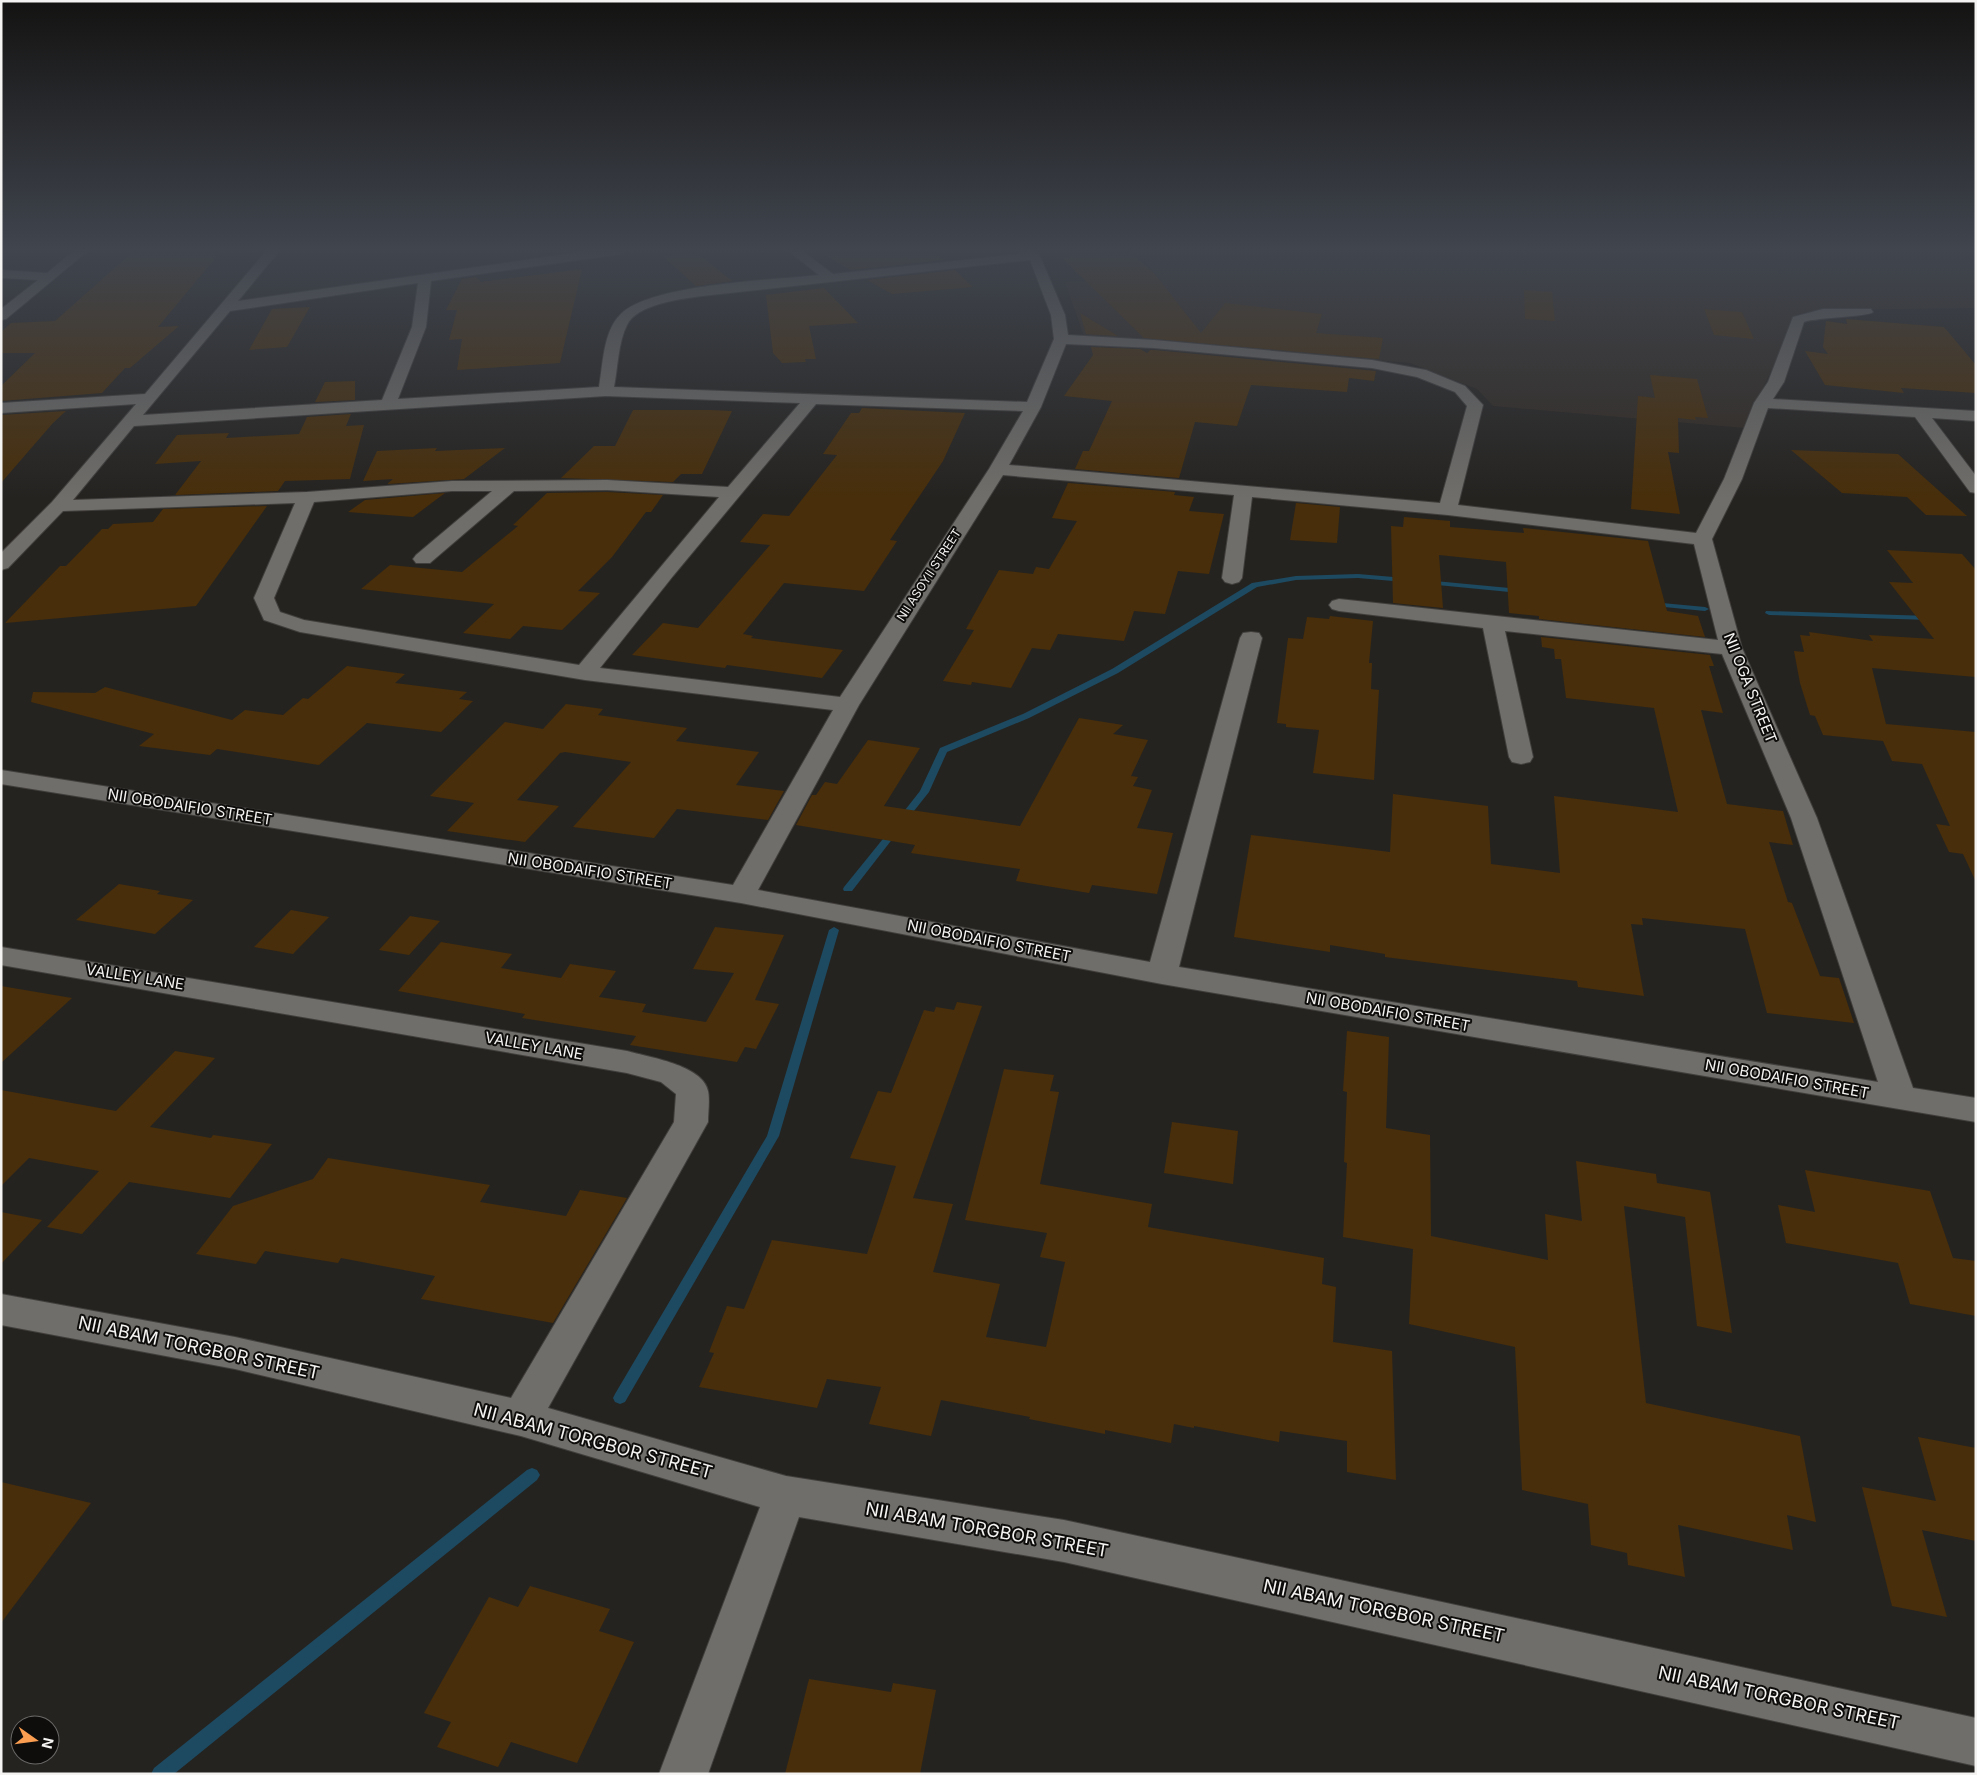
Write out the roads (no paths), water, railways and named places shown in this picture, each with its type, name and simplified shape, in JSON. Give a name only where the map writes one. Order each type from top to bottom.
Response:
[{"type":"street","points":[[1,564],[58,506],[205,333]]},
{"type":"street","points":[[389,404],[417,333]]},
{"type":"street","points":[[606,390],[618,333]]},
{"type":"street","points":[[1060,333],[1061,338],[1372,364],[1421,373],[1460,390],[1474,405],[1448,509]]},
{"type":"street","points":[[998,469],[1448,509],[1702,540],[1733,480],[1762,403],[1776,382],[1793,333]]},
{"type":"street","name":"NII ASOYII STREET","points":[[742,895],[846,705],[998,469],[1033,407],[1061,338]]},
{"type":"street","points":[[131,421],[606,390],[1033,407]]},
{"type":"street","points":[[585,673],[666,572],[813,397]]},
{"type":"street","points":[[1,408],[148,398]]},
{"type":"street","points":[[1762,403],[1976,416]]},
{"type":"street","points":[[1920,413],[1976,488]]},
{"type":"street","points":[[423,559],[510,485]]},
{"type":"street","points":[[58,506],[307,498],[452,486],[607,485],[733,493]]},
{"type":"street","points":[[1232,578],[1244,491]]},
{"type":"street","points":[[307,498],[264,598],[271,616],[300,626],[585,673],[846,705]]},
{"type":"street","name":"NII OGA STREET","points":[[1702,540],[1731,648],[1804,818],[1900,1098]]},
{"type":"street","points":[[1339,605],[1731,648]]},
{"type":"street","points":[[1493,623],[1521,757]]},
{"type":"street","points":[[1162,974],[1251,638]]},
{"type":"street","name":"NII OBODAIFIO STREET","points":[[1,777],[742,895],[1162,974],[1976,1110]]},
{"type":"street","name":"VALLEY LANE","points":[[1,956],[627,1062],[672,1074],[692,1090],[691,1122],[521,1418]]},
{"type":"street","name":"NII ABAM TORGBOR STREET","points":[[1,1309],[235,1354],[521,1418],[786,1495],[1064,1541],[1976,1742]]},
{"type":"street","points":[[683,1774],[786,1495]]},
{"type":"waterway","points":[[903,819],[924,792],[943,750],[1026,716],[1115,671],[1255,585],[1296,578],[1358,576],[1405,580]]},
{"type":"waterway","points":[[1427,582],[1520,591]]},
{"type":"waterway","points":[[1654,604],[1705,609]]},
{"type":"waterway","points":[[1769,613],[1930,618]]},
{"type":"waterway","points":[[848,889],[894,831]]},
{"type":"waterway","points":[[620,1398],[773,1136],[834,930]]},
{"type":"waterway","points":[[160,1774],[532,1475]]}]
